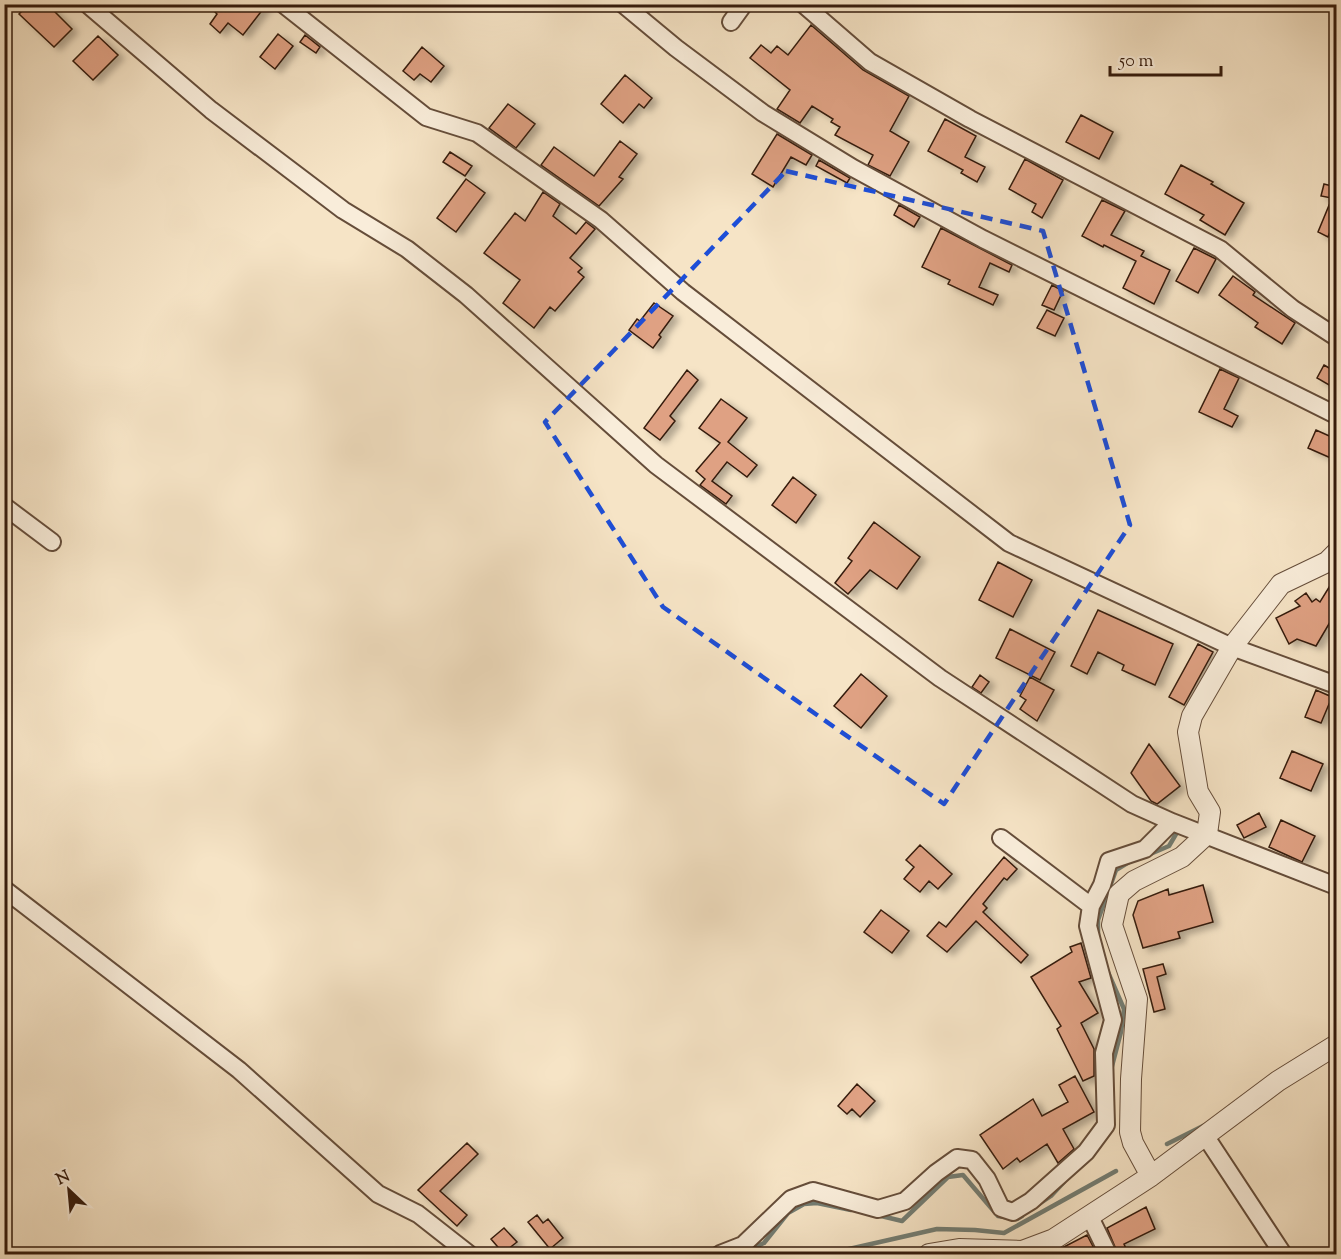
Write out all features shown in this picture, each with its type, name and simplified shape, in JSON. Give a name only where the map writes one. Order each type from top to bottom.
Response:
[{"type":"street","points":[[87,4],[211,110],[343,210],[407,249],[466,295],[656,465],[940,678],[1132,804],[1336,886]]},
{"type":"street","points":[[283,4],[426,117],[477,133],[602,220],[683,292],[1009,543],[1232,647],[1336,685]]},
{"type":"street","points":[[623,4],[676,48],[763,113],[853,168],[983,239],[1336,415]]},
{"type":"street","points":[[730,22],[744,4]]},
{"type":"street","points":[[803,4],[870,62],[970,119],[1220,249],[1293,309],[1336,337]]},
{"type":"street","points":[[4,506],[52,542]]},
{"type":"street","points":[[1151,1176],[1133,1143],[1130,1132],[1137,999],[1112,925],[1119,894],[1134,881],[1182,857],[1207,834],[1210,812],[1198,792],[1188,732],[1192,716],[1232,647],[1281,584],[1327,562],[1336,553]]},
{"type":"street","points":[[720,1254],[743,1245],[791,1199],[813,1191],[878,1209],[905,1201],[936,1173],[957,1158],[972,1160],[987,1179],[1001,1208],[1013,1212],[1031,1201],[1086,1152],[1106,1125],[1104,1053],[1113,1020],[1088,926],[1091,906],[1102,885],[1109,861],[1145,849],[1172,822]]},
{"type":"street","points":[[1001,838],[1091,906]]},
{"type":"street","points":[[4,889],[239,1070],[378,1194],[418,1214],[469,1254]]},
{"type":"street","points":[[929,1254],[1022,1251],[1054,1239],[1151,1176],[1278,1081],[1336,1045]]},
{"type":"street","points":[[1206,1137],[1282,1254]]},
{"type":"street","points":[[1090,1217],[1108,1254]]},
{"type":"highlighted area","points":[[786,171],[1043,231],[1130,525],[944,804],[663,607],[545,422]]},
{"type":"building","points":[[29,4],[47,4],[72,29],[54,47],[19,14]]},
{"type":"building","points":[[219,4],[267,4],[243,35],[228,23],[220,33],[210,24],[217,14],[214,11]]},
{"type":"building","points":[[811,25],[863,70],[909,96],[890,131],[909,142],[890,176],[868,165],[873,155],[835,135],[840,127],[831,122],[833,119],[812,106],[800,123],[777,109],[790,90],[750,58],[761,45],[771,53],[777,46],[788,55]]},
{"type":"building","points":[[278,34],[293,46],[275,69],[260,57]]},
{"type":"building","points":[[305,35],[320,47],[316,53],[300,42]]},
{"type":"building","points":[[98,36],[118,55],[93,80],[73,61]]},
{"type":"building","points":[[422,47],[444,66],[431,82],[420,74],[414,80],[403,71]]},
{"type":"building","points":[[625,75],[652,98],[644,108],[639,104],[623,123],[601,104]]},
{"type":"building","points":[[508,104],[535,124],[516,148],[489,128]]},
{"type":"building","points":[[1081,115],[1113,132],[1099,159],[1066,142]]},
{"type":"building","points":[[945,119],[976,136],[965,157],[985,167],[977,182],[961,173],[963,170],[928,151]]},
{"type":"building","points":[[777,134],[812,155],[806,165],[791,157],[773,187],[752,174]]},
{"type":"building","points":[[620,141],[637,154],[619,177],[623,179],[599,206],[541,165],[554,147],[594,176]]},
{"type":"building","points":[[450,152],[472,166],[465,176],[443,162]]},
{"type":"building","points":[[1025,159],[1063,180],[1042,218],[1032,212],[1036,204],[1009,189]]},
{"type":"building","points":[[819,160],[850,178],[847,183],[816,166]]},
{"type":"building","points":[[1181,165],[1213,182],[1211,184],[1244,203],[1225,235],[1200,220],[1204,215],[1165,194]]},
{"type":"building","points":[[466,179],[485,193],[456,232],[437,218]]},
{"type":"building","points":[[1324,184],[1336,187],[1336,232],[1331,229],[1328,237],[1318,232],[1332,198],[1321,196]]},
{"type":"building","points":[[543,192],[560,204],[553,216],[576,234],[586,222],[595,229],[570,258],[582,268],[578,272],[584,277],[555,311],[550,307],[534,328],[503,303],[520,280],[484,253],[515,213],[525,221]]},
{"type":"building","points":[[1102,200],[1125,211],[1111,235],[1144,251],[1141,256],[1170,270],[1154,304],[1123,288],[1136,261],[1082,236]]},
{"type":"building","points":[[899,205],[920,217],[914,227],[894,215]]},
{"type":"building","points":[[941,228],[1012,265],[1009,272],[990,263],[979,287],[998,295],[993,305],[948,284],[950,280],[922,267]]},
{"type":"building","points":[[1194,248],[1216,259],[1198,293],[1176,281]]},
{"type":"building","points":[[1233,276],[1255,292],[1253,295],[1295,323],[1282,344],[1255,327],[1258,323],[1219,295]]},
{"type":"building","points":[[1052,285],[1063,291],[1054,310],[1042,305]]},
{"type":"building","points":[[654,303],[673,316],[659,335],[661,337],[653,348],[629,330],[637,319],[640,321]]},
{"type":"building","points":[[1047,310],[1064,318],[1055,336],[1037,328]]},
{"type":"building","points":[[1324,365],[1336,372],[1336,389],[1317,378]]},
{"type":"building","points":[[1220,369],[1239,378],[1224,409],[1238,416],[1232,427],[1199,412]]},
{"type":"building","points":[[687,370],[698,380],[670,416],[675,421],[660,440],[644,428]]},
{"type":"building","points":[[721,399],[747,418],[728,442],[757,465],[747,477],[727,462],[712,481],[732,496],[726,504],[700,485],[705,479],[696,471],[720,443],[699,428]]},
{"type":"building","points":[[1316,430],[1336,439],[1333,459],[1308,448]]},
{"type":"building","points":[[793,477],[816,495],[796,523],[772,505]]},
{"type":"building","points":[[874,522],[920,557],[897,589],[870,570],[848,594],[835,583],[852,561],[848,558]]},
{"type":"building","points":[[998,562],[1032,580],[1013,617],[979,600]]},
{"type":"building","points":[[1336,576],[1336,612],[1316,646],[1297,639],[1289,644],[1276,618],[1300,606],[1295,601],[1306,593],[1312,602],[1316,599],[1320,602]]},
{"type":"building","points":[[1098,610],[1173,644],[1155,685],[1122,670],[1124,665],[1098,652],[1087,674],[1071,666]]},
{"type":"building","points":[[1010,629],[1055,652],[1040,680],[996,658]]},
{"type":"building","points":[[1198,644],[1213,652],[1184,705],[1169,697]]},
{"type":"building","points":[[861,674],[887,696],[861,728],[834,706]]},
{"type":"building","points":[[980,675],[989,682],[981,693],[972,687]]},
{"type":"building","points":[[1030,677],[1054,690],[1037,721],[1020,709],[1026,700],[1020,696]]},
{"type":"building","points":[[1316,690],[1332,697],[1321,723],[1305,717]]},
{"type":"building","points":[[1149,744],[1180,786],[1157,804],[1151,801],[1131,773]]},
{"type":"building","points":[[1292,751],[1323,764],[1311,791],[1280,778]]},
{"type":"building","points":[[1259,813],[1266,827],[1244,838],[1237,825]]},
{"type":"building","points":[[1281,820],[1315,836],[1302,862],[1269,847]]},
{"type":"building","points":[[920,845],[952,874],[938,889],[929,881],[920,892],[904,879],[914,867],[906,860]]},
{"type":"building","points":[[1004,857],[1017,869],[1007,880],[1004,878],[983,904],[987,908],[983,912],[1028,955],[1021,963],[976,921],[947,952],[927,936],[939,922],[946,927]]},
{"type":"building","points":[[1203,885],[1213,922],[1178,932],[1180,938],[1143,948],[1133,915],[1138,901],[1168,889],[1169,895]]},
{"type":"building","points":[[881,910],[909,931],[892,953],[864,932]]},
{"type":"building","points":[[1081,943],[1091,978],[1079,982],[1098,1013],[1081,1023],[1094,1049],[1094,1076],[1083,1081],[1057,1029],[1061,1026],[1031,977],[1072,952],[1070,947]]},
{"type":"building","points":[[1163,964],[1166,974],[1157,977],[1165,1009],[1154,1012],[1143,969]]},
{"type":"building","points":[[1075,1076],[1094,1112],[1063,1129],[1074,1149],[1058,1163],[1047,1144],[1020,1162],[1017,1158],[1003,1169],[980,1135],[1033,1099],[1042,1116],[1068,1102],[1059,1085]]},
{"type":"building","points":[[857,1084],[875,1101],[860,1117],[852,1109],[847,1114],[838,1106]]},
{"type":"building","points":[[467,1143],[478,1154],[440,1191],[467,1215],[457,1226],[418,1190]]},
{"type":"building","points":[[1146,1207],[1155,1229],[1124,1244],[1127,1251],[1118,1254],[1107,1228]]},
{"type":"building","points":[[537,1215],[543,1223],[548,1219],[563,1238],[550,1249],[528,1222]]},
{"type":"building","points":[[504,1228],[517,1242],[503,1253],[491,1239]]},
{"type":"building","points":[[1087,1235],[1097,1254],[1047,1254],[1058,1250]]},
{"type":"waterway","points":[[1148,855],[1169,846],[1179,829]]},
{"type":"waterway","points":[[1098,936],[1098,920],[1116,870],[1129,862]]},
{"type":"waterway","points":[[1107,970],[1124,1009],[1121,1032],[1111,1070]]},
{"type":"waterway","points":[[1167,1144],[1205,1125]]},
{"type":"waterway","points":[[827,1254],[937,1229],[1004,1233],[1116,1171]]},
{"type":"waterway","points":[[877,1215],[902,1221],[948,1177],[963,1175],[998,1216],[1017,1219],[1022,1216]]},
{"type":"waterway","points":[[1039,1204],[1051,1196],[1064,1182]]},
{"type":"waterway","points":[[746,1251],[764,1243],[788,1213],[804,1204],[817,1203],[851,1210]]}]
